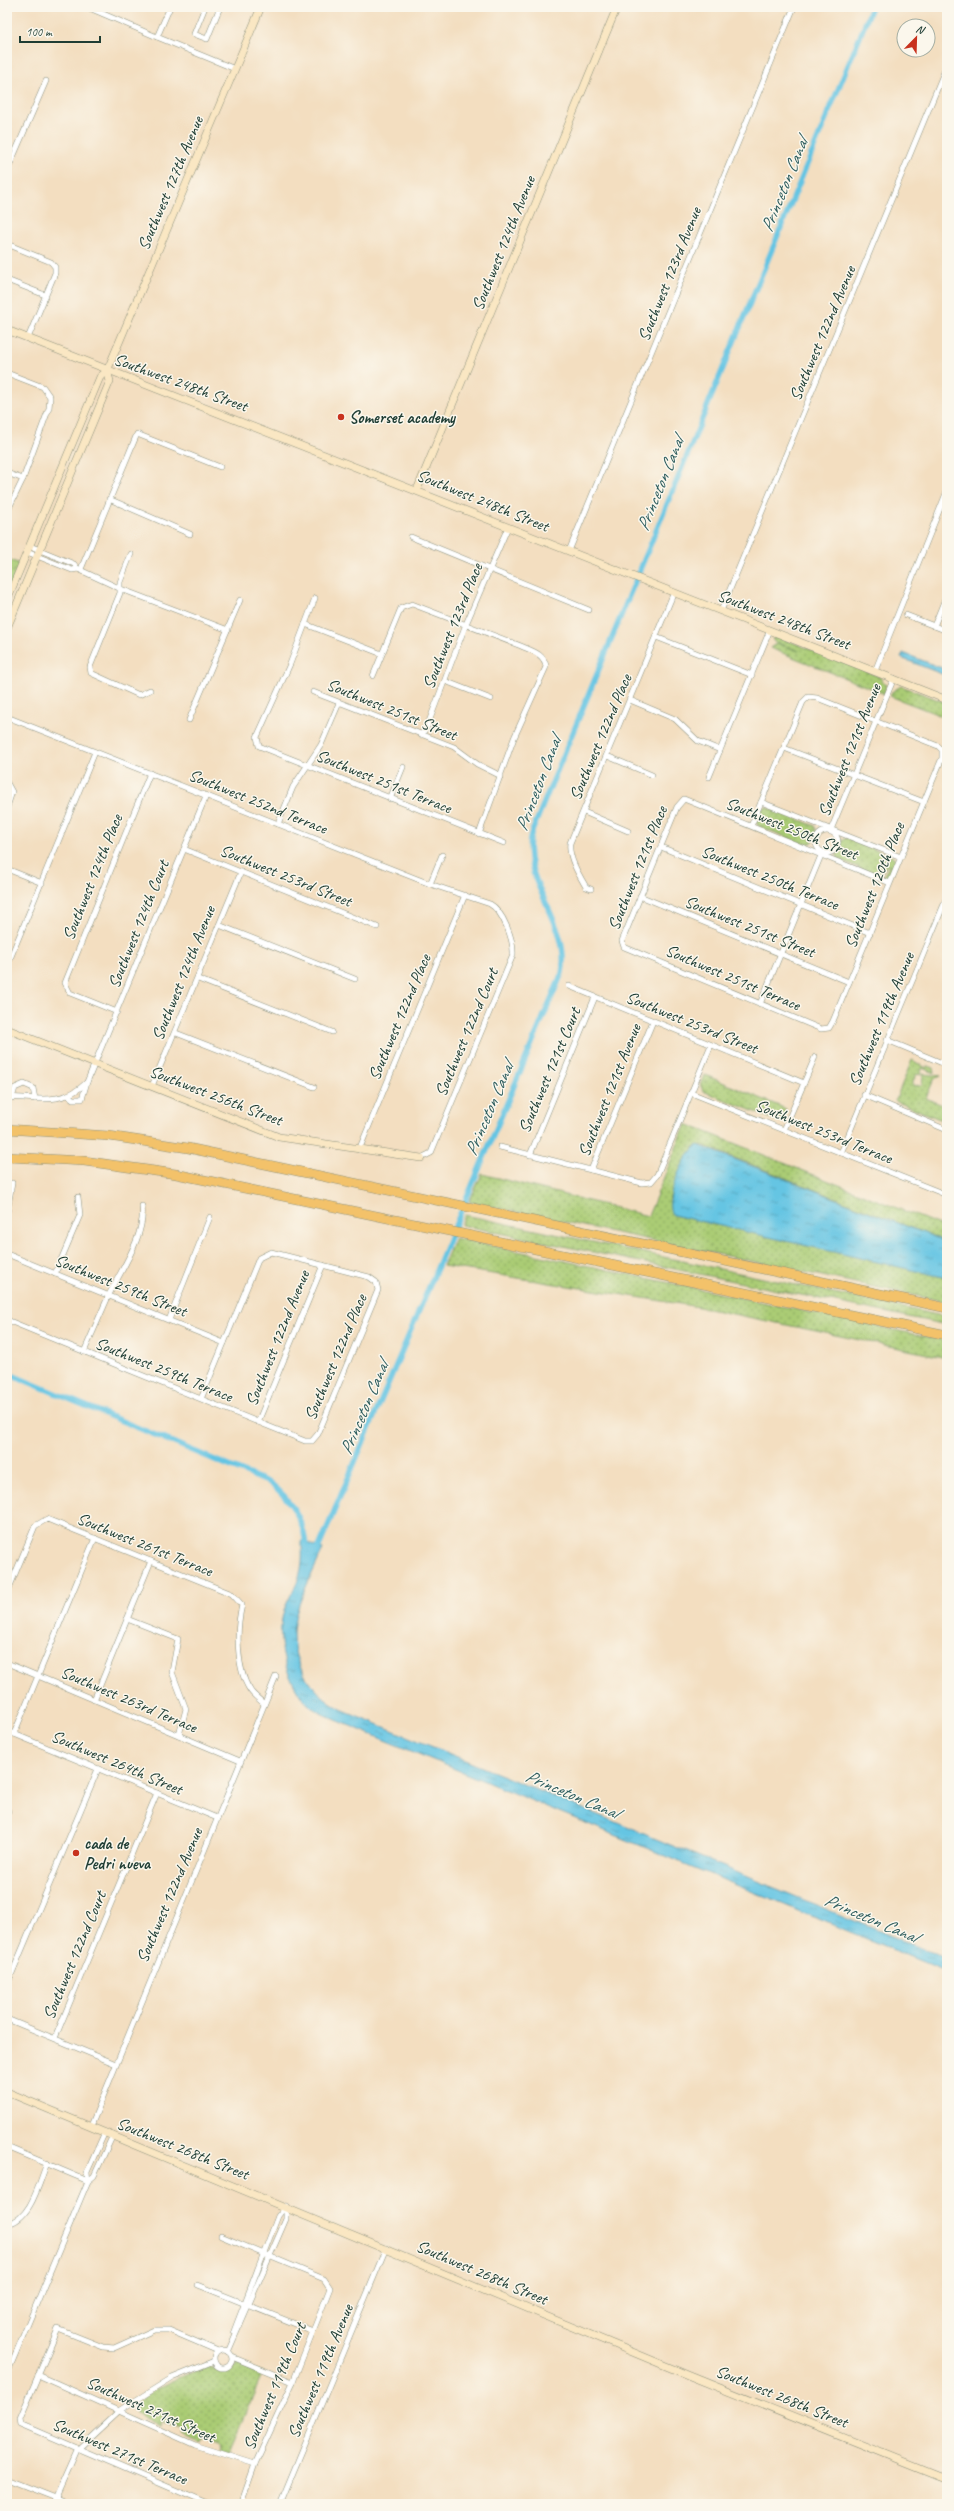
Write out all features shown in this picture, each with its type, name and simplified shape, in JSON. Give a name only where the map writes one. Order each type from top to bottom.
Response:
[{"type":"highway","points":[[7,1129],[87,1134],[148,1141],[947,1308]]},
{"type":"highway","points":[[7,1157],[77,1160],[140,1168],[947,1335]]},
{"type":"street","points":[[87,7],[235,69]]},
{"type":"street","points":[[157,37],[170,7]]},
{"type":"street","points":[[204,7],[194,34],[207,39],[220,7]]},
{"type":"street","name":"Southwest 127th Avenue","points":[[7,600],[100,377],[107,371],[260,7]]},
{"type":"street","name":"Southwest 124th Avenue","points":[[417,490],[617,7]]},
{"type":"street","name":"Southwest 123rd Avenue","points":[[570,551],[794,7]]},
{"type":"street","name":"Southwest 122nd Avenue","points":[[721,611],[947,65]]},
{"type":"street","points":[[7,171],[46,81]]},
{"type":"street","points":[[7,244],[54,265],[55,273],[28,338]]},
{"type":"street","points":[[7,280],[45,296]]},
{"type":"street","name":"Southwest 248th Street","points":[[7,330],[107,371],[417,490],[947,700]]},
{"type":"street","name":"Southwest 127th Avenue","points":[[7,628],[37,552],[110,381],[107,371]]},
{"type":"street","points":[[7,373],[43,387],[50,397],[50,408],[23,479],[7,512]]},
{"type":"street","points":[[79,569],[137,434],[220,467]]},
{"type":"street","points":[[7,473],[23,479]]},
{"type":"street","points":[[875,671],[947,491]]},
{"type":"street","points":[[109,499],[190,534]]},
{"type":"street","name":"Southwest 123rd Place","points":[[421,735],[427,727],[446,681],[466,624],[508,527]]},
{"type":"street","points":[[411,537],[589,610]]},
{"type":"street","points":[[28,549],[72,570],[79,569],[121,589],[228,630]]},
{"type":"street","points":[[131,554],[120,582],[121,589],[90,667],[91,673],[139,695],[150,690]]},
{"type":"street","name":"Southwest 122nd Place","points":[[591,889],[586,887],[570,851],[571,841],[674,592]]},
{"type":"street","points":[[934,626],[947,594]]},
{"type":"street","points":[[315,598],[305,624],[382,654]]},
{"type":"street","points":[[189,720],[240,600]]},
{"type":"street","points":[[373,676],[401,608],[406,604],[412,604],[466,624],[538,653],[546,661],[546,667],[514,738],[479,834]]},
{"type":"street","points":[[906,615],[947,631]]},
{"type":"street","name":"Southwest 251st Terrace","points":[[305,624],[257,741],[263,749],[504,844]]},
{"type":"street","points":[[710,777],[770,630]]},
{"type":"street","points":[[656,637],[752,675]]},
{"type":"street","name":"Southwest 121st Avenue","points":[[831,831],[894,678]]},
{"type":"street","points":[[446,681],[491,699]]},
{"type":"street","name":"Southwest 251st Street","points":[[313,692],[454,747],[477,764],[501,776]]},
{"type":"street","points":[[751,826],[803,702],[807,697],[813,696],[876,721]]},
{"type":"street","points":[[630,700],[675,719],[698,741],[720,750]]},
{"type":"street","points":[[278,824],[293,787],[321,745],[339,703]]},
{"type":"street","name":"Southwest 252nd Terrace","points":[[7,717],[430,884],[490,904],[498,910]]},
{"type":"street","name":"Southwest 120th Place","points":[[830,1028],[924,802],[943,752],[939,746],[876,721]]},
{"type":"street","points":[[784,748],[924,802]]},
{"type":"street","points":[[7,966],[96,752]]},
{"type":"street","points":[[607,756],[652,775]]},
{"type":"street","points":[[390,799],[403,767]]},
{"type":"street","name":"Southwest 124th Place","points":[[117,1012],[68,991],[65,985],[66,979],[150,773]]},
{"type":"street","points":[[7,783],[12,790],[7,807]]},
{"type":"street","name":"Southwest 124th Court","points":[[68,1096],[78,1100],[82,1099],[87,1082],[96,1064],[206,796]]},
{"type":"street","name":"Southwest 250th Street","points":[[684,799],[890,883]]},
{"type":"street","name":"Southwest 121st Place","points":[[625,948],[622,940],[677,807],[684,799]]},
{"type":"street","points":[[761,802],[831,831],[901,857]]},
{"type":"street","points":[[584,812],[628,831]]},
{"type":"street","name":"Southwest 121st Avenue","points":[[831,831],[837,838],[836,847],[832,852],[822,854],[818,848],[816,838],[822,832],[831,831]]},
{"type":"street","name":"Southwest 250th Terrace","points":[[660,847],[870,933]]},
{"type":"street","name":"Southwest 253rd Street","points":[[184,849],[377,927]]},
{"type":"street","points":[[760,1004],[822,854]]},
{"type":"street","points":[[430,884],[442,855]]},
{"type":"street","points":[[7,869],[42,883]]},
{"type":"street","name":"Southwest 124th Avenue","points":[[152,1086],[176,1033],[241,872]]},
{"type":"street","name":"Southwest 122nd Place","points":[[359,1150],[465,895]]},
{"type":"street","name":"Southwest 251st Street","points":[[640,896],[849,982]]},
{"type":"street","name":"Southwest 119th Avenue","points":[[841,1153],[946,901]]},
{"type":"street","name":"Southwest 122nd Court","points":[[421,1158],[431,1153],[513,955],[512,943],[498,910]]},
{"type":"street","points":[[219,925],[355,979]]},
{"type":"street","name":"Southwest 251st Terrace","points":[[625,948],[822,1029],[830,1028]]},
{"type":"street","points":[[198,979],[332,1032]]},
{"type":"street","name":"Southwest 253rd Street","points":[[569,986],[804,1083]]},
{"type":"street","name":"Southwest 121st Court","points":[[530,1154],[595,997]]},
{"type":"street","name":"Southwest 121st Avenue","points":[[591,1170],[653,1021]]},
{"type":"street","name":"Southwest 256th Street","points":[[7,1029],[279,1137],[421,1158]]},
{"type":"street","points":[[176,1033],[314,1087]]},
{"type":"street","points":[[887,1040],[946,1064]]},
{"type":"street","points":[[500,1147],[642,1183],[651,1182],[657,1175],[711,1045]]},
{"type":"street","points":[[784,1130],[815,1057]]},
{"type":"street","points":[[35,1099],[33,1088],[24,1084],[15,1088],[10,1097],[35,1099],[62,1099],[87,1082]]},
{"type":"street","name":"Southwest 253rd Terrace","points":[[691,1093],[947,1195]]},
{"type":"street","points":[[864,1095],[947,1130]]},
{"type":"street","points":[[7,1212],[12,1183]]},
{"type":"street","points":[[55,1274],[80,1215],[78,1197]]},
{"type":"street","points":[[84,1352],[108,1296],[120,1278],[142,1222],[142,1206]]},
{"type":"street","points":[[168,1320],[210,1217]]},
{"type":"street","points":[[201,1399],[259,1258],[265,1253],[271,1252],[323,1265]]},
{"type":"street","name":"Southwest 259th Street","points":[[7,1254],[224,1343]]},
{"type":"street","name":"Southwest 122nd Avenue","points":[[258,1422],[323,1265]]},
{"type":"street","name":"Southwest 122nd Place","points":[[312,1441],[318,1434],[378,1290],[376,1282],[369,1277],[323,1265]]},
{"type":"street","name":"Southwest 259th Terrace","points":[[7,1320],[305,1441],[312,1441]]},
{"type":"street","name":"Southwest 261st Terrace","points":[[7,1593],[35,1526],[41,1521],[47,1519],[232,1594],[242,1605],[238,1620],[238,1639],[245,1679],[250,1691],[263,1703]]},
{"type":"street","points":[[14,1734],[95,1538]]},
{"type":"street","points":[[94,1700],[152,1561]]},
{"type":"street","points":[[127,1618],[178,1639],[172,1672],[186,1709],[180,1735]]},
{"type":"street","name":"Southwest 263rd Terrace","points":[[7,1663],[240,1761]]},
{"type":"street","name":"Southwest 122nd Avenue","points":[[90,2126],[263,1703],[276,1676]]},
{"type":"street","name":"Southwest 264th Street","points":[[7,1731],[216,1818]]},
{"type":"street","points":[[7,1985],[98,1769]]},
{"type":"street","name":"Southwest 122nd Court","points":[[55,2038],[157,1793]]},
{"type":"street","points":[[7,2019],[116,2064]]},
{"type":"street","name":"Southwest 268th Street","points":[[7,2092],[286,2206],[690,2376],[947,2478]]},
{"type":"street","points":[[88,2181],[87,2172],[105,2132]]},
{"type":"street","points":[[7,2374],[88,2181],[94,2176],[113,2135]]},
{"type":"street","points":[[7,2147],[88,2181]]},
{"type":"street","points":[[7,2224],[19,2220],[27,2211],[47,2163]]},
{"type":"street","points":[[227,2351],[278,2216],[286,2206]]},
{"type":"street","points":[[246,2304],[270,2256],[286,2219],[286,2206]]},
{"type":"street","points":[[221,2236],[270,2256]]},
{"type":"street","name":"Southwest 119th Avenue","points":[[280,2504],[386,2248]]},
{"type":"street","name":"Southwest 119th Court","points":[[241,2502],[255,2464],[293,2382],[330,2288],[329,2283],[270,2256]]},
{"type":"street","points":[[198,2285],[313,2331]]},
{"type":"street","points":[[38,2375],[58,2329],[103,2347],[114,2348],[154,2330],[169,2330],[218,2351],[227,2351]]},
{"type":"street","points":[[218,2351],[214,2356],[214,2361],[217,2366],[225,2369],[230,2365],[232,2357]]},
{"type":"street","points":[[227,2351],[232,2357],[293,2382]]},
{"type":"street","points":[[52,2504],[77,2450],[120,2410],[172,2378],[214,2361]]},
{"type":"street","name":"Southwest 271st Street","points":[[38,2375],[120,2410],[195,2445],[255,2464]]},
{"type":"street","name":"Southwest 271st Terrace","points":[[38,2375],[20,2418],[21,2424],[77,2450],[208,2504]]},
{"type":"street","points":[[7,2479],[71,2504]]},
{"type":"green space","points":[[7,559],[20,564],[7,594]]},
{"type":"green space","points":[[779,637],[880,677],[886,685],[885,694],[770,648],[777,643],[774,642],[772,638]]},
{"type":"green space","points":[[901,686],[947,703],[947,718],[890,696],[893,691]]},
{"type":"green space","points":[[767,807],[815,826],[817,833],[814,837],[811,835],[810,837],[814,838],[813,842],[806,845],[758,826],[756,821],[761,809]]},
{"type":"green space","points":[[847,838],[894,857],[896,862],[889,877],[885,878],[884,875],[889,866],[887,865],[879,876],[838,859],[838,847],[844,839]]},
{"type":"green space","points":[[912,1060],[926,1068],[927,1066],[933,1068],[934,1073],[922,1068],[921,1075],[917,1074],[913,1081],[913,1086],[922,1085],[923,1074],[941,1076],[934,1079],[926,1098],[947,1107],[947,1122],[895,1101]]},
{"type":"green space","points":[[705,1075],[786,1109],[782,1119],[775,1120],[703,1091],[701,1086]]},
{"type":"green space","points":[[686,1124],[947,1228],[947,1242],[702,1145],[694,1147],[681,1168],[669,1200],[673,1215],[947,1278],[947,1302],[469,1202],[482,1174],[648,1216]]},
{"type":"green space","points":[[465,1215],[947,1317],[947,1325],[461,1225]]},
{"type":"green space","points":[[455,1238],[947,1341],[947,1358],[699,1307],[443,1266]]},
{"type":"green space","points":[[239,2363],[263,2373],[228,2453],[219,2450],[221,2445],[203,2438],[201,2443],[181,2435],[183,2430],[162,2421],[160,2426],[135,2412],[137,2405],[144,2397],[154,2390],[178,2378],[209,2367],[225,2372],[232,2369]]},
{"type":"water","points":[[903,653],[947,670],[947,676],[901,658]]},
{"type":"water","points":[[698,1145],[947,1242],[947,1278],[673,1215],[670,1209],[670,1201],[676,1178],[687,1157]]},
{"type":"water","name":"Princeton Canal","points":[[302,1541],[323,1549],[296,1614],[293,1637],[295,1650],[298,1662],[304,1674],[320,1694],[330,1702],[341,1709],[947,1959],[947,1972],[317,1711],[304,1699],[296,1688],[290,1677],[282,1652],[281,1626],[283,1614],[301,1569]]},
{"type":"waterway","name":"Princeton Canal","points":[[316,1554],[562,973],[563,954],[560,937],[532,869],[529,852],[531,834],[872,7]]},
{"type":"waterway","name":"Princeton Canal","points":[[7,1373],[270,1483],[278,1489],[296,1512],[303,1530],[306,1550]]},
{"type":"place","name":"Somerset academy","points":[[341,417]]},
{"type":"place","name":"cada de Pedri nueva","points":[[76,1853]]}]
